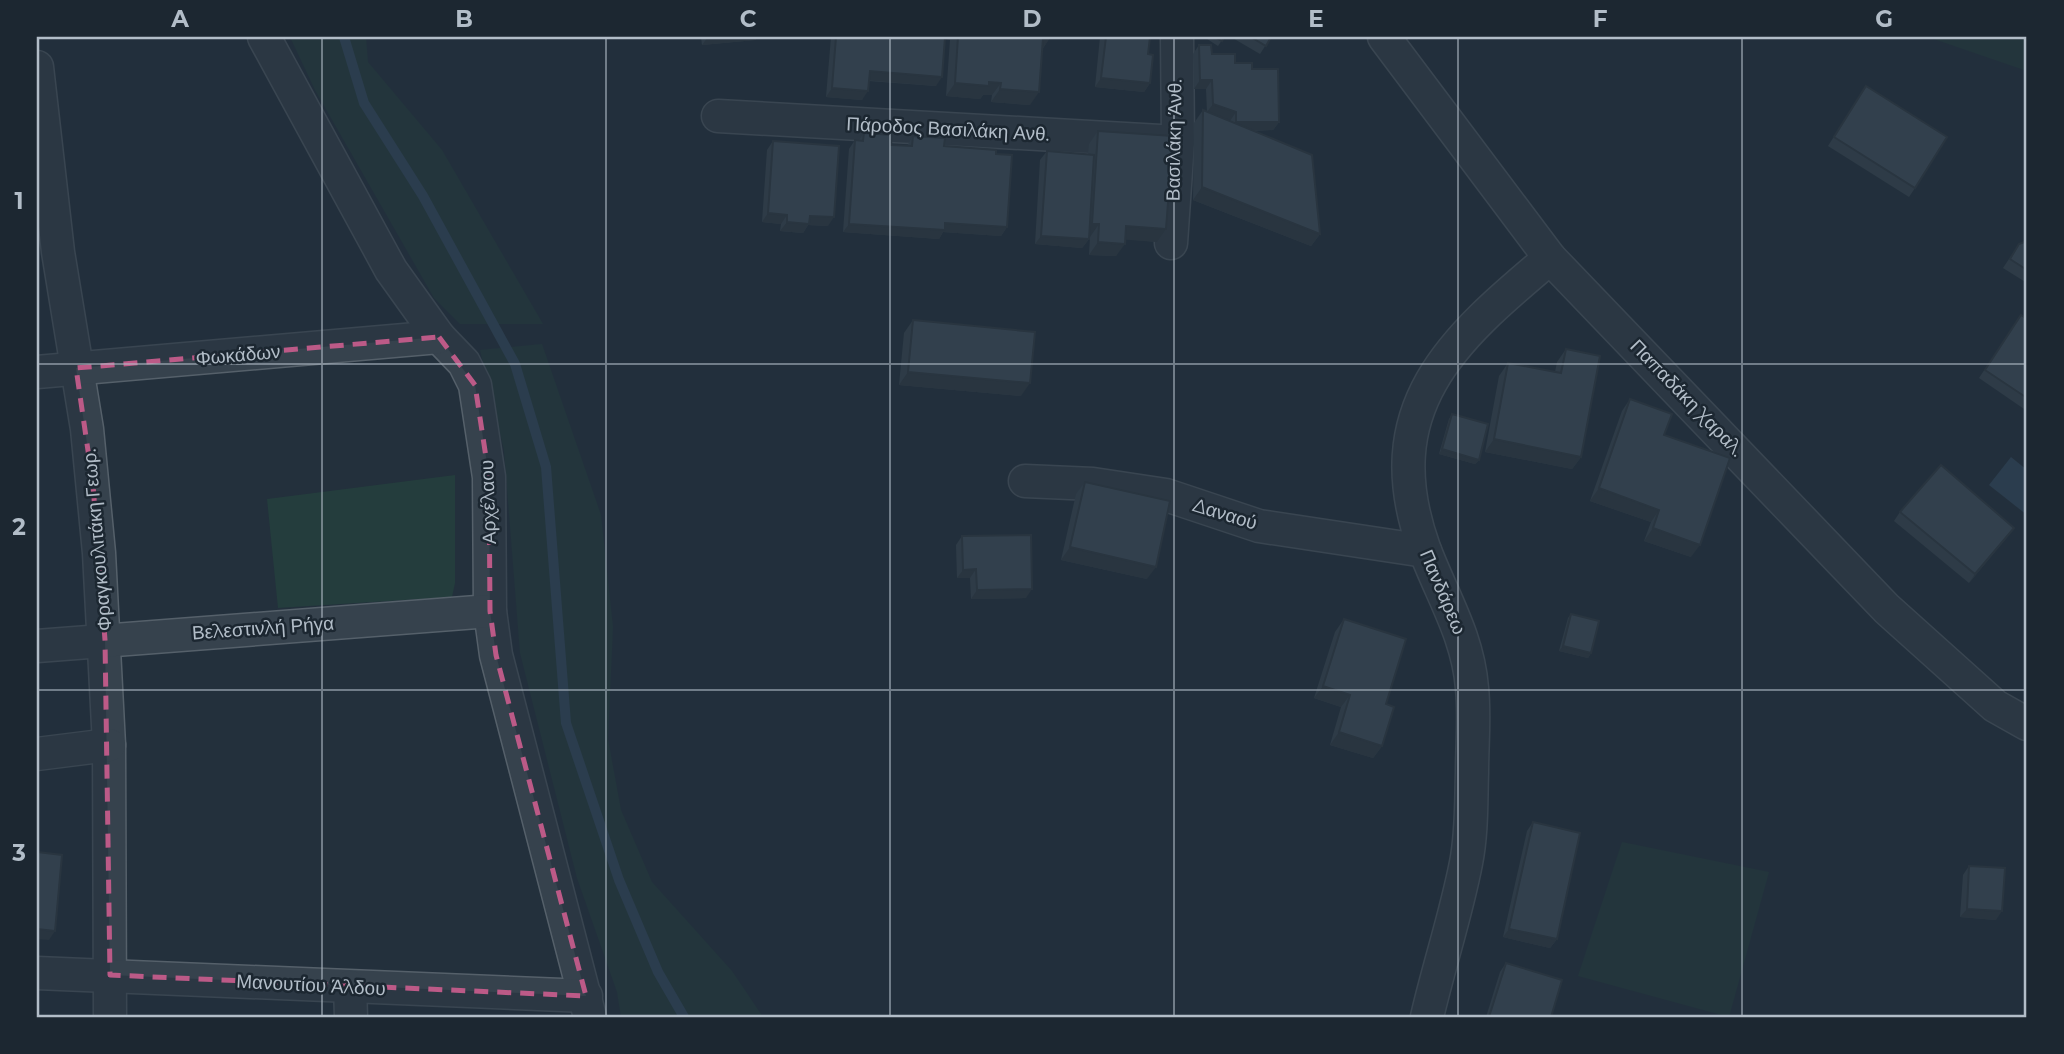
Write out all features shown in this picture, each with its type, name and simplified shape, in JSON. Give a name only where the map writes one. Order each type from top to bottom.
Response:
[{"type":"street","name":"Αρχέλαου","points":[[264,37],[384,258],[439,337],[471,375],[481,409],[491,498],[490,611],[502,683],[588,1007]]},
{"type":"street","name":"Βασιλάκη Άνθ.","points":[[1171,243],[1178,142],[1177,37]]},
{"type":"street","name":"Παπαδάκη Χαραλ.","points":[[1384,37],[1550,258],[1887,609],[1995,706],[2027,724]]},
{"type":"street","name":"Φραγκουλιτάκη Γεωρ.","points":[[37,67],[58,252],[93,485],[105,640],[109,745],[110,1017]]},
{"type":"street","name":"Πάροδος Βασιλάκη Ανθ.","points":[[718,116],[1178,142]]},
{"type":"street","name":"Πανδάρεω","points":[[1427,1017],[1466,861],[1473,722],[1467,650],[1459,624],[1425,551],[1417,525],[1409,474],[1410,449],[1419,405],[1440,365],[1469,329],[1550,258]]},
{"type":"street","name":"Φωκάδων","points":[[37,372],[439,337]]},
{"type":"street","name":"Δαναού","points":[[1025,481],[1093,484],[1166,495],[1259,526],[1425,551]]},
{"type":"street","name":"Βελεστινλή Ρήγα","points":[[37,646],[490,611]]},
{"type":"street","points":[[37,754],[109,745]]},
{"type":"street","name":"Μανουτίου Άλδου","points":[[37,973],[110,975],[351,1002],[588,1007]]},
{"type":"highlighted area","points":[[439,337],[475,385],[489,477],[490,611],[496,655],[586,996],[110,975],[105,640],[93,485],[76,368]]},
{"type":"green space","points":[[290,37],[366,37],[368,62],[442,150],[543,324],[460,324],[434,298],[315,90]]},
{"type":"green space","points":[[1928,37],[2027,37],[2027,71]]},
{"type":"green space","points":[[542,344],[601,515],[613,627],[608,739],[621,810],[652,882],[732,971],[763,1017],[621,1017],[617,992],[577,878],[520,653],[504,450],[480,350]]},
{"type":"green space","points":[[455,475],[455,583],[452,597],[278,608],[267,499]]},
{"type":"green space","points":[[1622,842],[1769,872],[1729,1017],[1578,976]]},
{"type":"water","points":[[2011,457],[2027,470],[2027,515],[1989,485]]},
{"type":"building","points":[[836,37],[945,37],[942,77],[870,71],[868,91],[832,88]]},
{"type":"building","points":[[958,37],[1050,37],[1043,38],[1039,92],[1000,89],[1001,83],[989,82],[989,86],[955,83]]},
{"type":"building","points":[[1106,37],[1150,37],[1148,54],[1153,55],[1150,83],[1101,78]]},
{"type":"building","points":[[1251,37],[1271,37],[1266,46]]},
{"type":"building","points":[[1199,45],[1211,45],[1212,54],[1235,54],[1235,63],[1252,63],[1252,69],[1278,69],[1279,122],[1236,122],[1236,112],[1213,104],[1212,80],[1200,80]]},
{"type":"building","points":[[1866,86],[1947,137],[1915,188],[1834,137]]},
{"type":"building","points":[[1203,110],[1312,155],[1320,234],[1202,187]]},
{"type":"building","points":[[1098,131],[1173,136],[1166,229],[1126,226],[1125,244],[1098,242],[1099,224],[1092,224]]},
{"type":"building","points":[[864,133],[892,135],[891,145],[912,146],[913,136],[945,138],[944,146],[996,150],[996,154],[1012,155],[1007,227],[945,223],[945,230],[849,224],[855,140],[863,141]]},
{"type":"building","points":[[773,141],[839,146],[834,217],[810,216],[809,224],[787,222],[787,215],[768,213]]},
{"type":"building","points":[[1047,151],[1094,155],[1089,239],[1041,236]]},
{"type":"building","points":[[2027,241],[2027,270],[2010,259],[2019,244]]},
{"type":"building","points":[[2021,315],[2027,319],[2027,398],[1985,370]]},
{"type":"building","points":[[913,320],[1035,332],[1030,383],[908,372]]},
{"type":"building","points":[[1566,349],[1600,356],[1581,457],[1494,439],[1508,363],[1561,373]]},
{"type":"building","points":[[1630,399],[1672,414],[1664,435],[1730,458],[1700,545],[1653,528],[1659,510],[1599,488]]},
{"type":"building","points":[[1452,414],[1488,424],[1479,460],[1442,449]]},
{"type":"building","points":[[1941,465],[2014,528],[1975,574],[1900,512]]},
{"type":"building","points":[[1085,482],[1170,501],[1156,567],[1070,547]]},
{"type":"building","points":[[1031,535],[1032,589],[977,590],[976,569],[963,570],[962,536]]},
{"type":"building","points":[[1571,614],[1599,621],[1591,653],[1563,646]]},
{"type":"building","points":[[1344,619],[1406,639],[1386,704],[1394,707],[1382,746],[1339,732],[1350,695],[1323,686]]},
{"type":"building","points":[[1533,822],[1580,833],[1557,939],[1509,929]]},
{"type":"building","points":[[37,852],[62,855],[55,931],[37,929]]},
{"type":"building","points":[[1969,866],[2005,868],[2002,911],[1967,909]]},
{"type":"building","points":[[1506,963],[1562,980],[1551,1017],[1489,1017]]},
{"type":"waterway","points":[[344,37],[364,103],[423,196],[515,364],[546,467],[566,723],[619,880],[658,972],[684,1017]]}]
